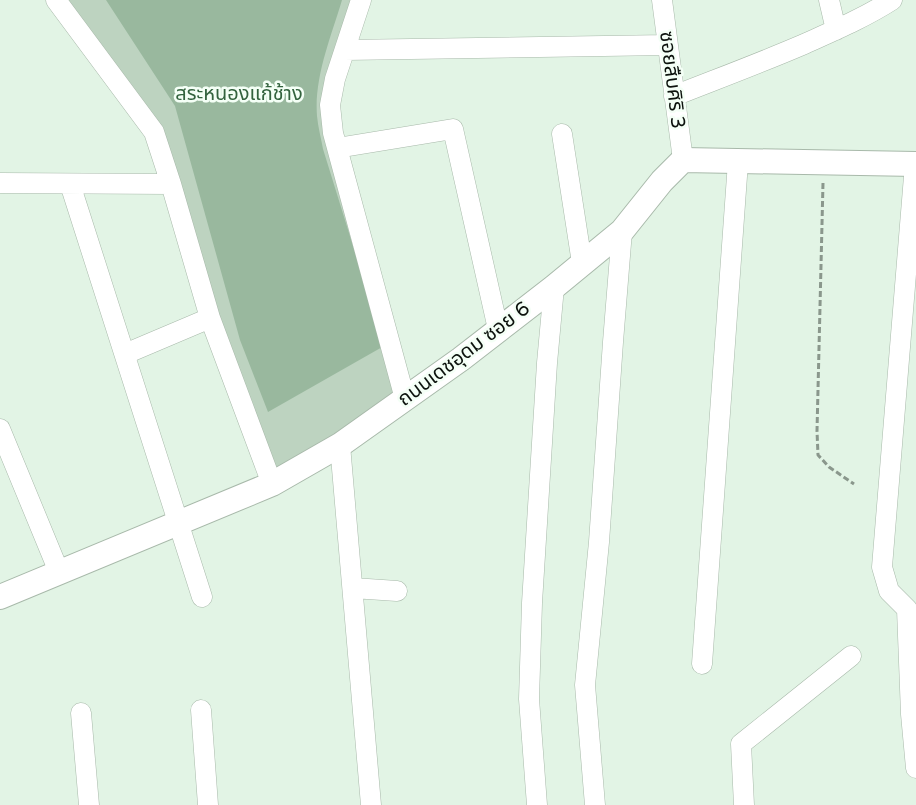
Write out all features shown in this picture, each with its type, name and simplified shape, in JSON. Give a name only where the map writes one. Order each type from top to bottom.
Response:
[{"type":"street","points":[[56,0],[154,132],[210,318],[272,484]]},
{"type":"street","points":[[361,0],[335,79],[330,105],[333,133],[405,399]]},
{"type":"street","name":"ซอยสืบศิริ 3","points":[[662,0],[683,160]]},
{"type":"street","points":[[829,0],[836,30]]},
{"type":"street","points":[[674,96],[753,66],[836,30],[870,14],[892,0]]},
{"type":"street","points":[[345,50],[667,45]]},
{"type":"street","points":[[338,148],[453,129],[498,329]]},
{"type":"street","points":[[562,134],[582,263]]},
{"type":"street","points":[[683,160],[915,164],[882,567],[889,591],[907,609],[912,659],[911,714],[916,768]]},
{"type":"street","name":"ถนนเดชอุดม ซอย 6","points":[[0,597],[272,484],[340,445],[461,359],[554,288],[622,231],[662,181],[683,160]]},
{"type":"street","points":[[702,664],[738,162]]},
{"type":"street","points":[[0,183],[171,184]]},
{"type":"street","points":[[70,184],[202,597]]},
{"type":"street","points":[[595,805],[585,685],[600,542],[622,231]]},
{"type":"street","points":[[537,805],[529,699],[532,603],[554,288]]},
{"type":"street","points":[[124,354],[210,318]]},
{"type":"street","points":[[0,429],[58,572]]},
{"type":"street","points":[[340,445],[371,805]]},
{"type":"street","points":[[353,588],[397,591]]},
{"type":"street","points":[[744,805],[738,736],[850,656]]},
{"type":"street","points":[[201,710],[208,805]]},
{"type":"street","points":[[81,713],[89,805]]},
{"type":"path","points":[[824,163],[818,455],[829,467],[854,484]]},
{"type":"green space","name":"สระหนองแก้ช้าง","points":[[56,0],[361,0],[333,133],[405,399],[272,484],[154,132]]},
{"type":"shaded area","name":"สระหนองแก้ช้าง","points":[[106,0],[342,0],[321,72],[317,120],[323,149],[384,346],[268,412],[240,340],[175,106]]}]
